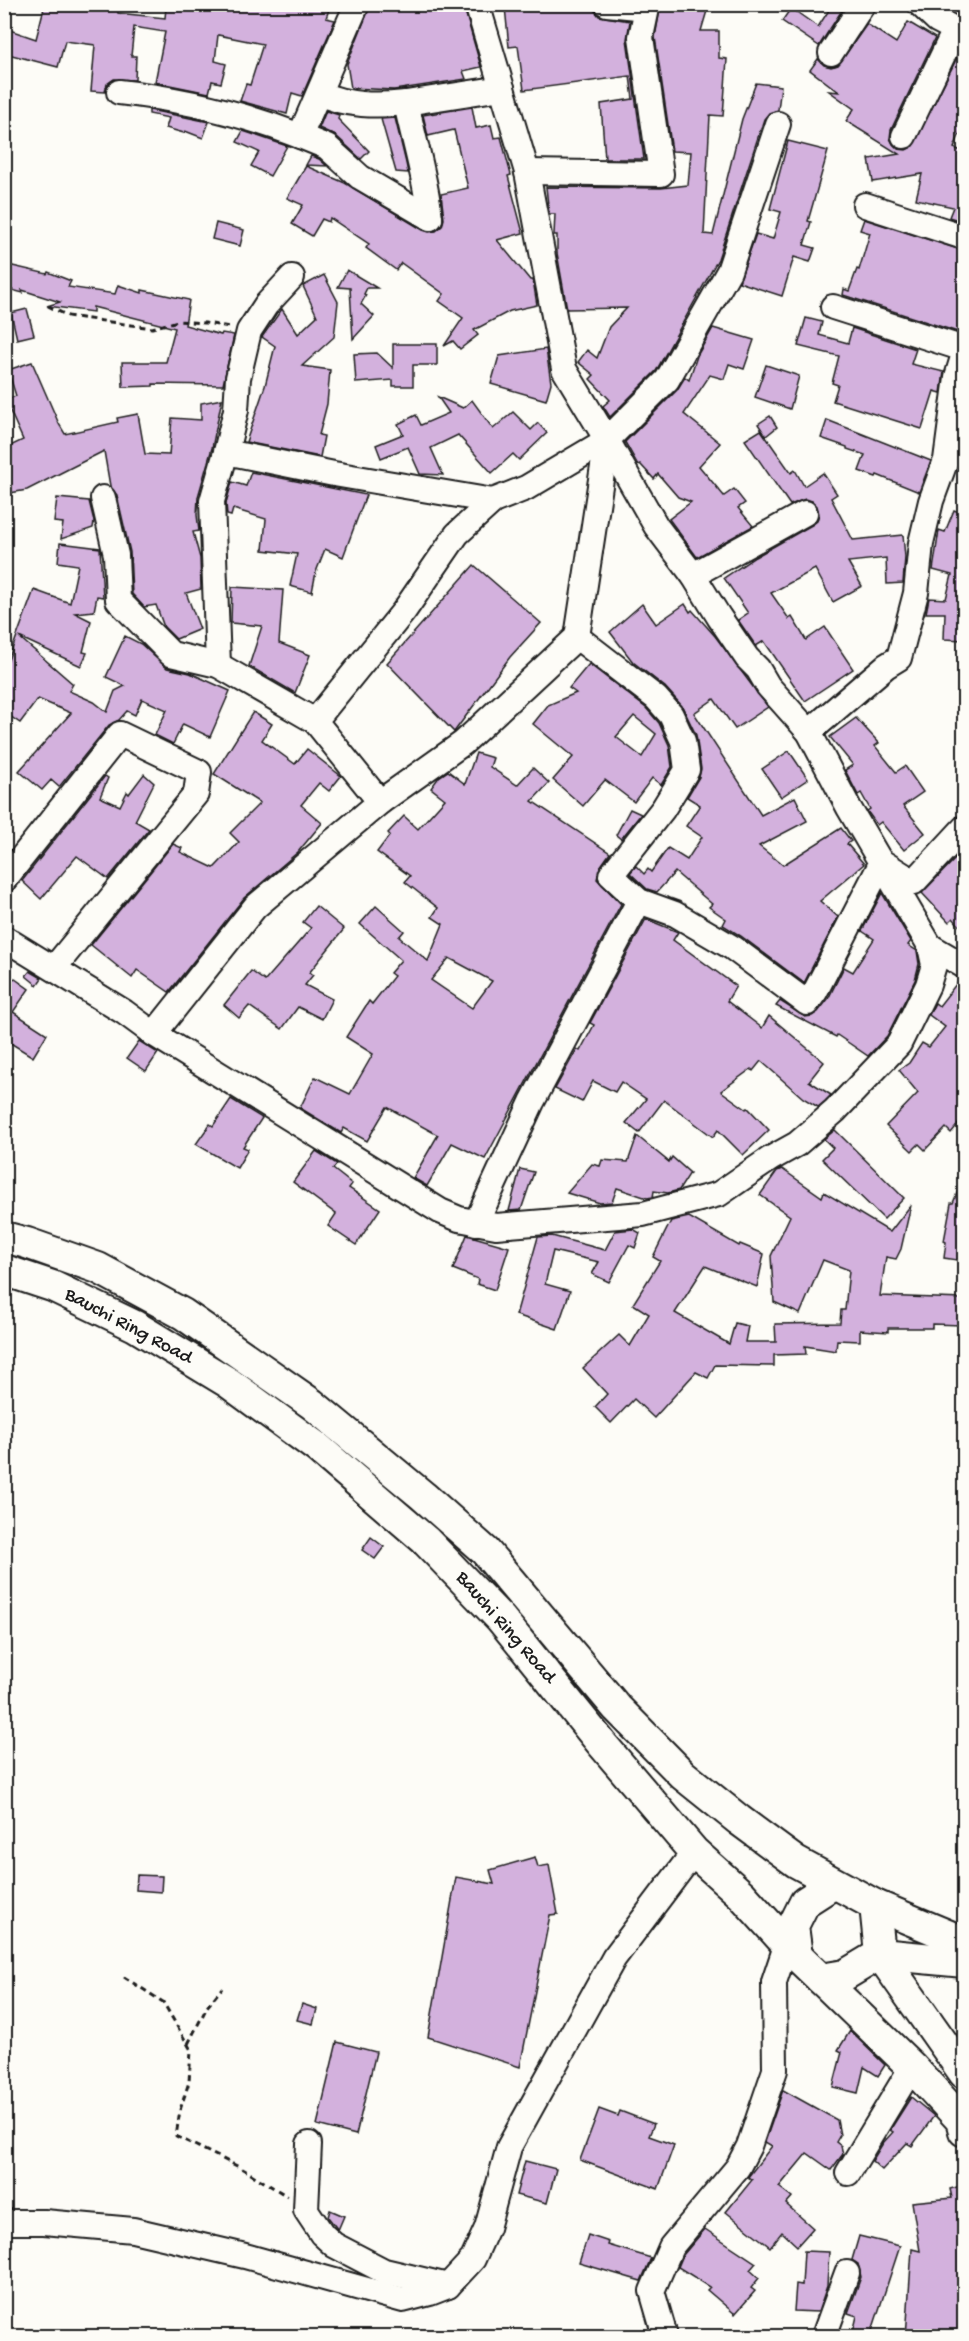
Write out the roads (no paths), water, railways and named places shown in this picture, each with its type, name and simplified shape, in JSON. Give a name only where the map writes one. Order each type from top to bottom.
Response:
[{"type":"main road","name":"Bauchi Ring Road","points":[[4,1238],[27,1243],[98,1268],[183,1314],[312,1404],[485,1551],[618,1708],[677,1769],[796,1862],[875,1905],[964,1942]]},
{"type":"main road","name":"Bauchi Ring Road","points":[[4,1270],[52,1286],[135,1326],[229,1383],[327,1456],[425,1540],[501,1619],[602,1744],[694,1852],[742,1895],[792,1950],[912,2067],[961,2120],[964,2131]]},
{"type":"main road","points":[[792,1950],[793,1926],[805,1902],[833,1884]]},
{"type":"main road","points":[[875,1905],[880,1954],[957,2062]]},
{"type":"main road","points":[[821,1979],[845,1975],[880,1954],[952,1961]]},
{"type":"main road","points":[[952,1961],[926,1987],[931,2009],[957,2062]]},
{"type":"street","points":[[300,136],[357,4]]},
{"type":"street","points":[[4,938],[440,1211],[476,1223],[496,1226],[644,1214],[719,1194],[770,1159],[797,1144],[835,1111],[898,1044],[928,985],[934,965],[930,946],[849,808],[809,732],[768,686],[758,669],[747,658],[693,575],[656,526],[564,369],[526,172],[477,4]]},
{"type":"street","points":[[526,172],[661,174],[641,37],[647,8],[607,4]]},
{"type":"street","points":[[831,53],[863,4]]},
{"type":"street","points":[[904,136],[945,18]]},
{"type":"street","points":[[318,93],[331,98],[375,106],[502,88]]},
{"type":"street","points":[[119,92],[158,96],[253,118],[300,136],[327,147],[360,177],[430,218],[428,197],[406,103]]},
{"type":"street","points":[[315,720],[404,611],[457,534],[493,501],[526,488],[607,440],[667,380],[729,271],[778,124]]},
{"type":"street","points":[[865,205],[964,237]]},
{"type":"street","points":[[218,665],[213,501],[236,410],[238,378],[249,331],[266,305],[292,277]]},
{"type":"street","points":[[809,732],[886,666],[899,658],[916,593],[921,543],[931,501],[946,460],[957,377],[964,352],[833,307]]},
{"type":"street","points":[[154,1034],[255,907],[380,802],[463,743],[577,637],[607,440]]},
{"type":"street","points":[[225,452],[334,474],[493,501]]},
{"type":"street","points":[[103,498],[116,555],[118,600],[171,654],[218,665],[315,720],[380,802]]},
{"type":"street","points":[[693,575],[804,513]]},
{"type":"street","points":[[577,637],[656,698],[671,715],[683,741],[687,770],[663,808],[610,875],[639,901],[675,914],[733,948],[807,1003],[815,992],[882,862]]},
{"type":"street","points":[[4,880],[120,734],[199,772],[196,794],[54,968]]},
{"type":"street","points":[[882,862],[914,882],[964,828]]},
{"type":"street","points":[[476,1223],[532,1102],[639,901]]},
{"type":"street","points":[[930,946],[964,966]]},
{"type":"street","points":[[4,2222],[44,2222],[133,2230],[245,2256],[403,2300],[430,2294],[448,2286],[473,2259],[487,2228],[509,2147],[614,1958],[694,1852]]},
{"type":"street","points":[[665,2337],[652,2291],[671,2247],[738,2167],[748,2146],[775,2070],[774,1982],[792,1950]]},
{"type":"street","points":[[848,2173],[912,2067]]},
{"type":"street","points":[[309,2144],[306,2210],[312,2223],[334,2245],[384,2271],[448,2286]]},
{"type":"street","points":[[824,2337],[847,2273]]}]
